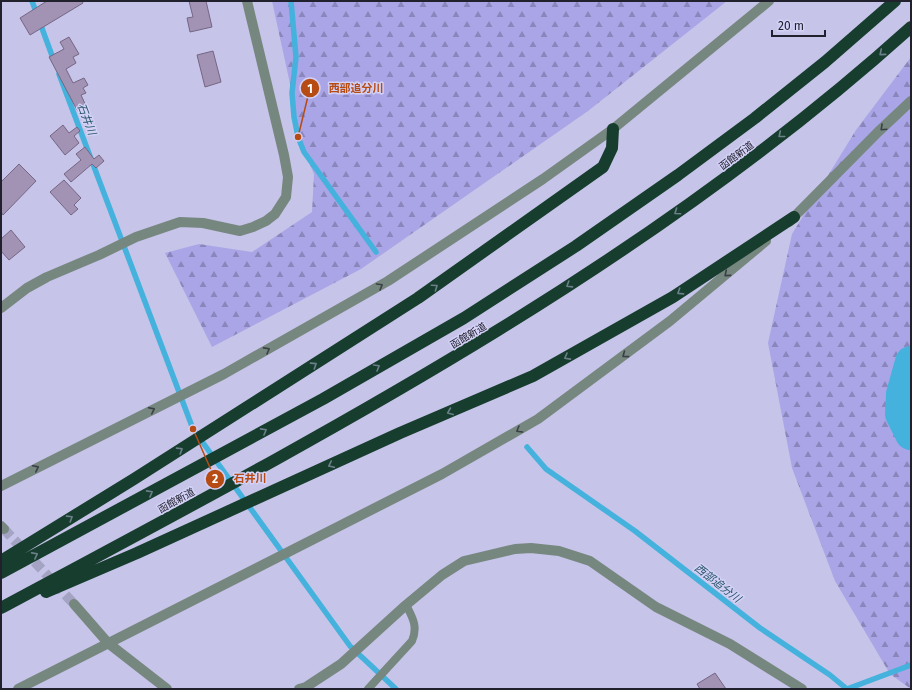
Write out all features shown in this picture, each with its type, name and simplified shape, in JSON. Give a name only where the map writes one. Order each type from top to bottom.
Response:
[{"type":"highway","name":"函館新道","points":[[1,573],[323,399],[464,318],[595,232],[678,175],[755,118],[825,62],[895,1]]},
{"type":"highway","name":"函館新道","points":[[1,608],[336,426],[478,343],[591,271],[694,200],[773,142],[842,87],[911,27]]},
{"type":"highway","points":[[1,561],[154,466],[418,298],[603,167],[612,148],[613,129]]},
{"type":"highway","points":[[1,611],[137,553],[400,433],[533,376],[673,297],[794,217]]},
{"type":"street","points":[[1,308],[27,288],[47,277],[99,255],[136,237],[180,222],[203,223],[240,231],[266,221],[275,214],[286,197],[288,177],[247,1]]},
{"type":"street","points":[[1,486],[224,374],[388,281],[543,179],[613,129],[769,1]]},
{"type":"street","points":[[18,689],[442,474],[538,420],[670,321],[794,217],[878,132],[911,101]]},
{"type":"street","points":[[299,689],[306,687],[341,664],[406,605],[442,575],[464,561],[514,549],[531,548],[559,551],[590,562],[656,607],[730,644],[802,689]]},
{"type":"street","points":[[74,604],[108,643],[167,689]]},
{"type":"lane","points":[[368,689],[412,641],[415,633],[414,621],[406,605]]},
{"type":"green space","points":[[272,1],[727,1],[588,111],[361,269],[212,347],[165,253],[199,244],[252,252],[312,212],[314,174],[298,137],[294,117],[292,93]]},
{"type":"green space","points":[[911,57],[911,689],[890,674],[835,581],[792,468],[768,343],[792,234],[856,130]]},
{"type":"building","points":[[47,1],[82,1],[83,3],[30,35],[20,18]]},
{"type":"building","points":[[189,1],[206,1],[212,27],[190,32],[187,18],[193,17]]},
{"type":"building","points":[[69,37],[79,54],[73,57],[76,63],[66,69],[73,83],[84,78],[88,85],[83,88],[86,93],[81,95],[86,106],[77,110],[49,57],[64,49],[60,42]]},
{"type":"building","points":[[213,51],[221,82],[205,87],[197,55]]},
{"type":"building","points":[[63,125],[69,133],[77,127],[80,131],[74,136],[79,143],[65,155],[50,136]]},
{"type":"building","points":[[85,147],[94,159],[99,155],[104,161],[96,168],[92,164],[71,182],[64,174],[81,160],[76,154]]},
{"type":"building","points":[[19,164],[36,181],[3,215],[1,212],[1,182]]},
{"type":"building","points":[[64,180],[81,198],[74,205],[78,209],[71,215],[50,192]]},
{"type":"building","points":[[11,230],[25,247],[9,260],[1,251],[1,239]]},
{"type":"building","points":[[715,673],[726,689],[700,689],[697,684]]},
{"type":"waterway","name":"石井川","points":[[32,1],[54,61]]},
{"type":"waterway","name":"西部追分川","points":[[291,1],[296,57],[292,93],[294,117],[298,137],[304,152],[376,252]]},
{"type":"waterway","name":"石井川","points":[[59,74],[193,429],[350,646],[396,689]]},
{"type":"waterway","points":[[911,362],[902,394],[901,414],[911,434]]},
{"type":"waterway","name":"西部追分川","points":[[527,447],[546,469],[635,531],[760,628],[830,675],[847,689],[911,665]]},
{"type":"tunnel","points":[[4,529],[74,604]]},
{"type":"place","name":"西部追分川","points":[[298,137]]},
{"type":"place","name":"石井川","points":[[193,429]]}]
